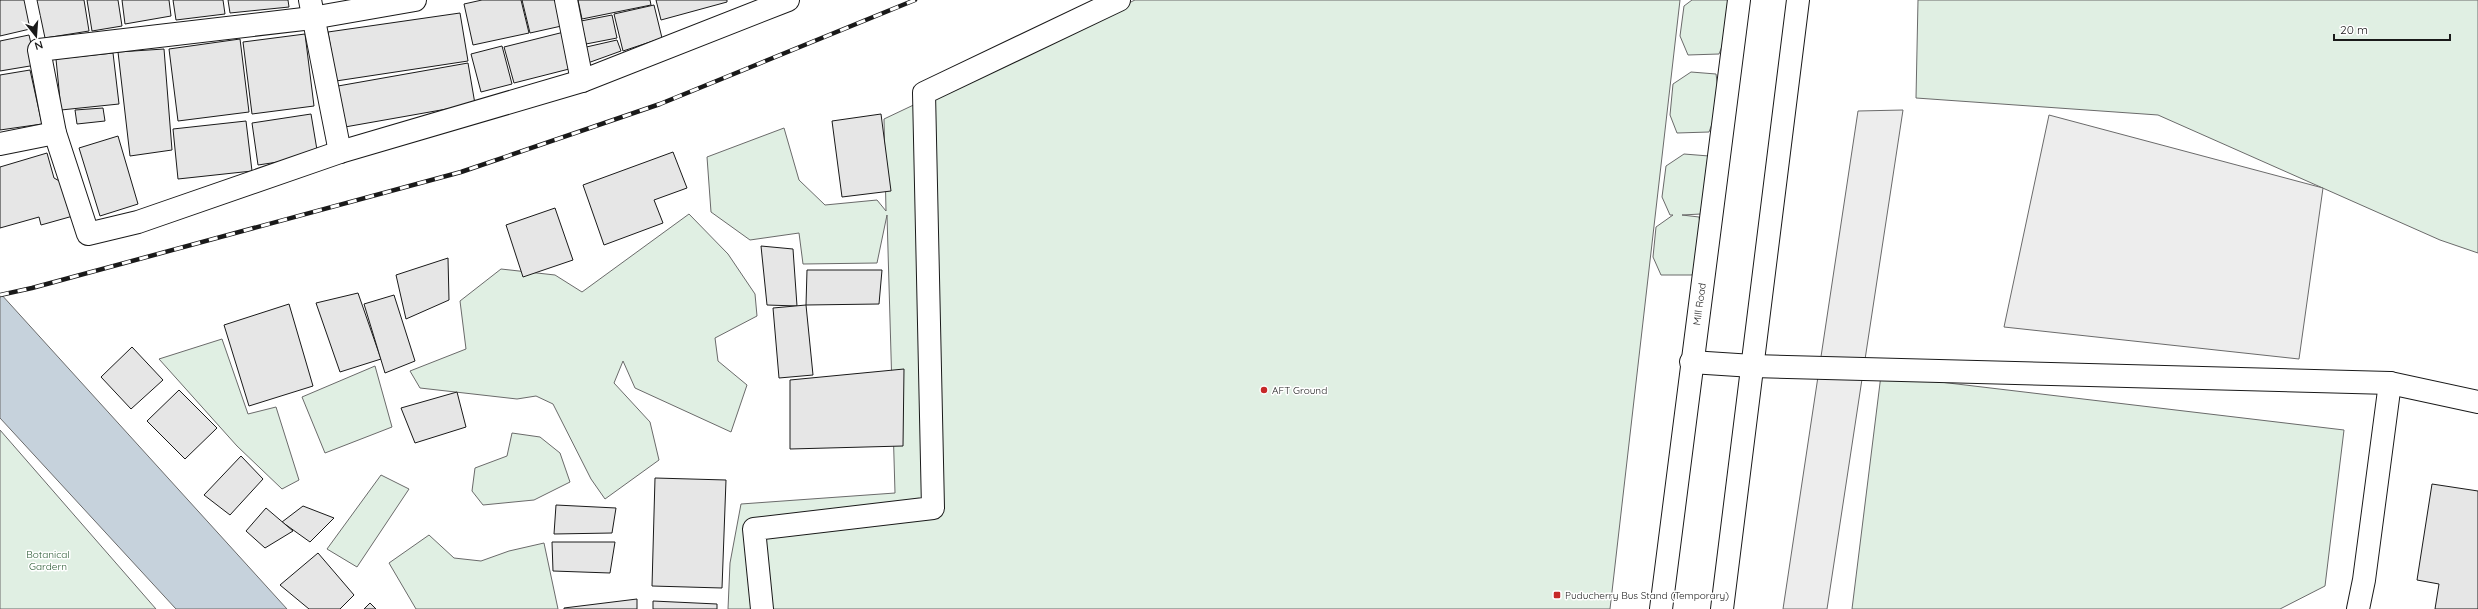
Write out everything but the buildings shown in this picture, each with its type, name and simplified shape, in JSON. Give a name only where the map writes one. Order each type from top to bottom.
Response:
[{"type":"street","points":[[415,0],[311,9],[39,50],[55,133],[88,234],[138,222],[340,152],[582,81],[745,9],[788,0]]},
{"type":"street","points":[[566,0],[582,81]]},
{"type":"street","points":[[762,609],[754,529],[933,508],[924,93],[1119,0]]},
{"type":"street","name":"Mill Road","points":[[1661,609],[1691,362],[1739,0]]},
{"type":"street","points":[[1722,609],[1798,0]]},
{"type":"street","points":[[311,9],[340,152]]},
{"type":"street","points":[[0,144],[55,133]]},
{"type":"street","points":[[1691,362],[1753,366],[2390,383],[2478,402]]},
{"type":"street","points":[[2358,609],[2364,580],[2390,383]]},
{"type":"green space","name":"AFT Ground","points":[[1135,0],[1680,0],[1610,609],[728,609],[730,563],[741,504],[895,493],[887,215],[877,263],[803,264],[799,233],[750,240],[711,212],[707,157],[784,128],[799,180],[825,205],[877,200],[886,211],[884,119]]},
{"type":"green space","points":[[1692,0],[1728,0],[1731,24],[1719,54],[1688,55],[1680,36],[1684,6]]},
{"type":"green space","points":[[1918,0],[2478,0],[2478,253],[2440,240],[2158,115],[1916,98]]},
{"type":"green space","points":[[1691,72],[1716,74],[1720,103],[1709,132],[1677,133],[1670,115],[1673,84]]},
{"type":"green space","points":[[1684,154],[1709,156],[1701,214],[1682,215],[1699,217],[1703,246],[1692,275],[1661,275],[1653,257],[1656,227],[1673,215],[1670,215],[1662,197],[1666,166]]},
{"type":"green space","points":[[689,214],[728,254],[755,294],[757,316],[715,338],[718,361],[747,385],[731,432],[635,388],[623,361],[614,383],[650,422],[659,460],[605,499],[591,479],[553,404],[536,396],[517,399],[420,388],[410,371],[466,349],[460,301],[501,269],[555,275],[582,292]]},
{"type":"green space","points":[[222,339],[248,414],[276,407],[299,480],[282,489],[237,446],[159,359]]},
{"type":"green space","points":[[375,366],[392,427],[325,453],[302,397]]},
{"type":"green space","points":[[1881,375],[2344,430],[2325,586],[2280,609],[1852,609]]},
{"type":"green space","name":"Botanical Gardern","points":[[0,430],[156,609],[0,609]]},
{"type":"green space","points":[[512,433],[540,437],[560,453],[570,482],[534,500],[483,505],[472,491],[475,468],[507,456]]},
{"type":"green space","points":[[381,475],[409,489],[357,567],[327,549]]},
{"type":"green space","points":[[429,535],[454,558],[481,561],[509,551],[544,543],[558,609],[416,609],[389,563]]},
{"type":"shaded area","points":[[1903,110],[1827,609],[1783,609],[1858,111]]},
{"type":"shaded area","points":[[2049,115],[2323,188],[2299,359],[2004,327]]},
{"type":"shaded area","points":[[0,293],[287,609],[176,609],[0,418]]},
{"type":"railway","points":[[0,295],[32,288],[461,172],[660,104],[915,0]]},
{"type":"place","name":"AFT Ground","points":[[1264,390]]},
{"type":"place","name":"Puducherry Bus Stand (Temporary)","points":[[1557,595]]}]
